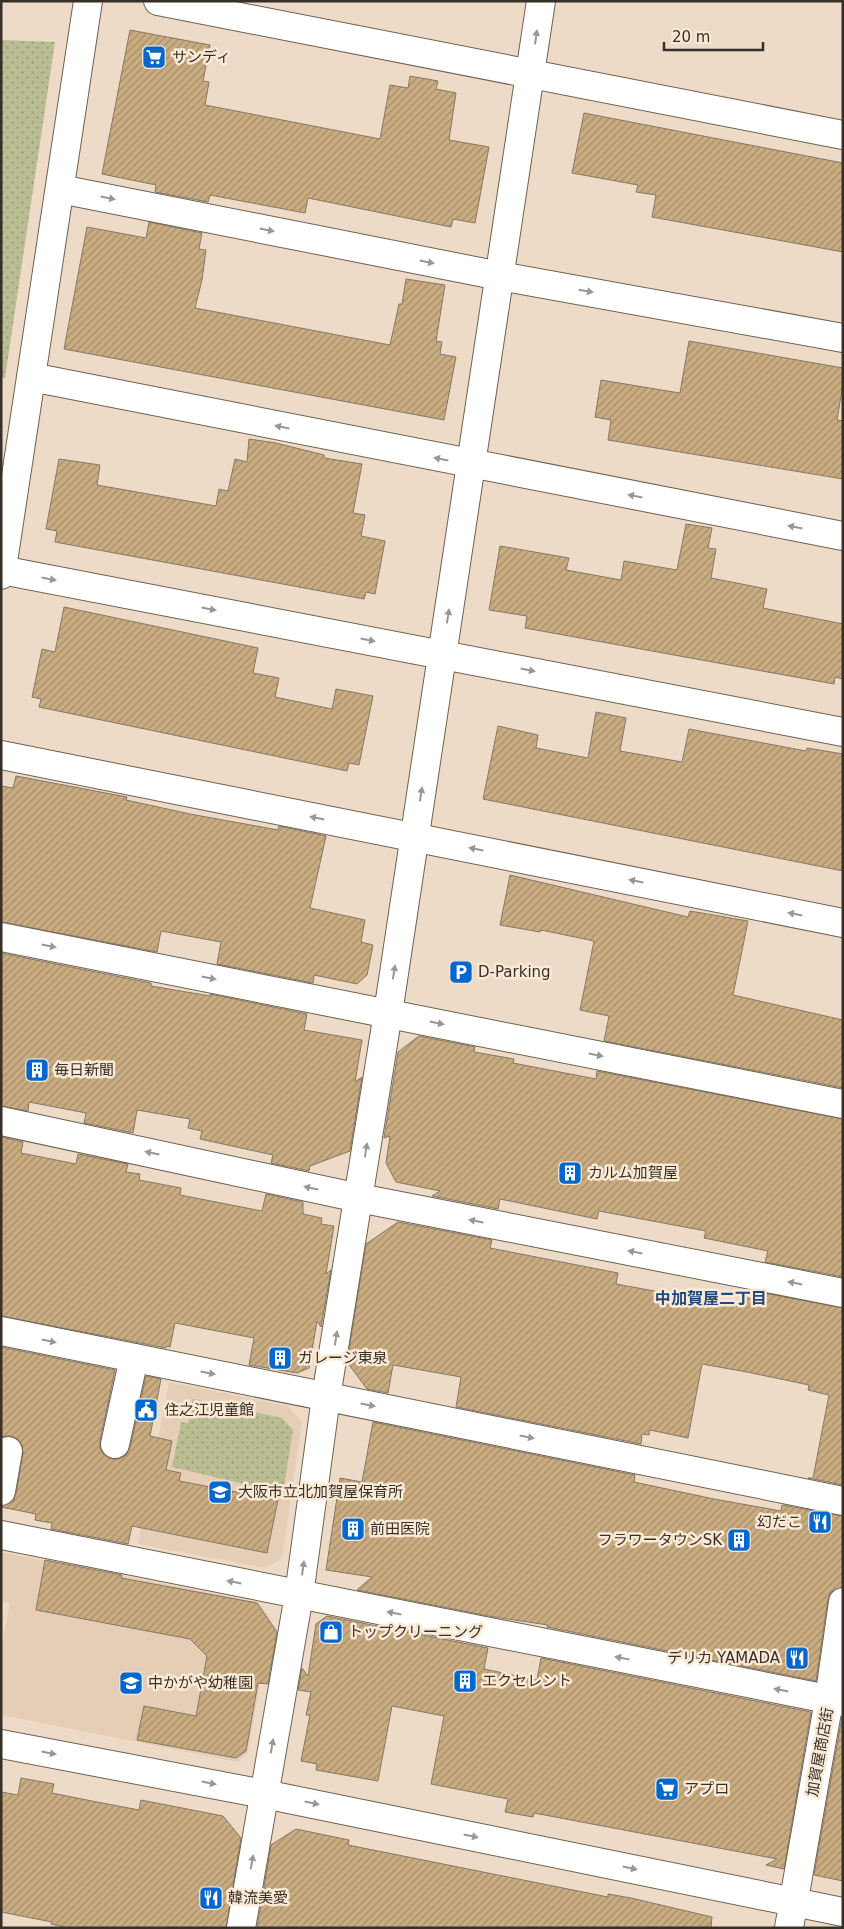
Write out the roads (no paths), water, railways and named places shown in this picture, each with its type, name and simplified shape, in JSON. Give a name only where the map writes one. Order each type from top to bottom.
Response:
[{"type":"street","points":[[1,575],[88,1]]},
{"type":"street","points":[[158,1],[531,72],[843,135]]},
{"type":"street","points":[[241,1928],[299,1594],[326,1397],[388,1013],[541,1]]},
{"type":"street","points":[[60,189],[500,276],[843,338]]},
{"type":"street","points":[[32,377],[471,465],[843,536]]},
{"type":"street","points":[[2,570],[843,732]]},
{"type":"street","points":[[1,755],[843,923]]},
{"type":"street","points":[[1,937],[843,1104]]},
{"type":"street","points":[[1,1121],[358,1198],[843,1293]]},
{"type":"street","points":[[1,1331],[843,1501]]},
{"type":"street","points":[[115,1444],[134,1358]]},
{"type":"street","points":[[1,1491],[8,1451]]},
{"type":"street","points":[[1,1535],[836,1701]]},
{"type":"street","name":"加賀屋商店街","points":[[791,1915],[836,1701],[843,1602]]},
{"type":"street","points":[[1,1744],[264,1794],[791,1915],[843,1912]]},
{"type":"place","name":"サンディ","points":[[154,57]]},
{"type":"place","name":"D-Parking","points":[[461,972]]},
{"type":"place","name":"毎日新聞","points":[[37,1070]]},
{"type":"place","name":"カルム加賀屋","points":[[570,1173]]},
{"type":"place","name":"ガレージ東泉","points":[[280,1358]]},
{"type":"place","name":"住之江児童館","points":[[146,1410]]},
{"type":"place","name":"大阪市立北加賀屋保育所","points":[[220,1492]]},
{"type":"place","name":"幻だこ","points":[[820,1522]]},
{"type":"place","name":"前田医院","points":[[353,1529]]},
{"type":"place","name":"フラワータウンSK","points":[[739,1540]]},
{"type":"place","name":"トップクリーニング","points":[[331,1632]]},
{"type":"place","name":"デリカ YAMADA","points":[[797,1658]]},
{"type":"place","name":"エクセレント","points":[[465,1681]]},
{"type":"place","name":"中かがや幼稚園","points":[[131,1683]]},
{"type":"place","name":"アプロ","points":[[667,1789]]},
{"type":"place","name":"韓流美愛","points":[[211,1898]]},
{"type":"district","name":"中加賀屋二丁目","points":[[711,1298]]}]
